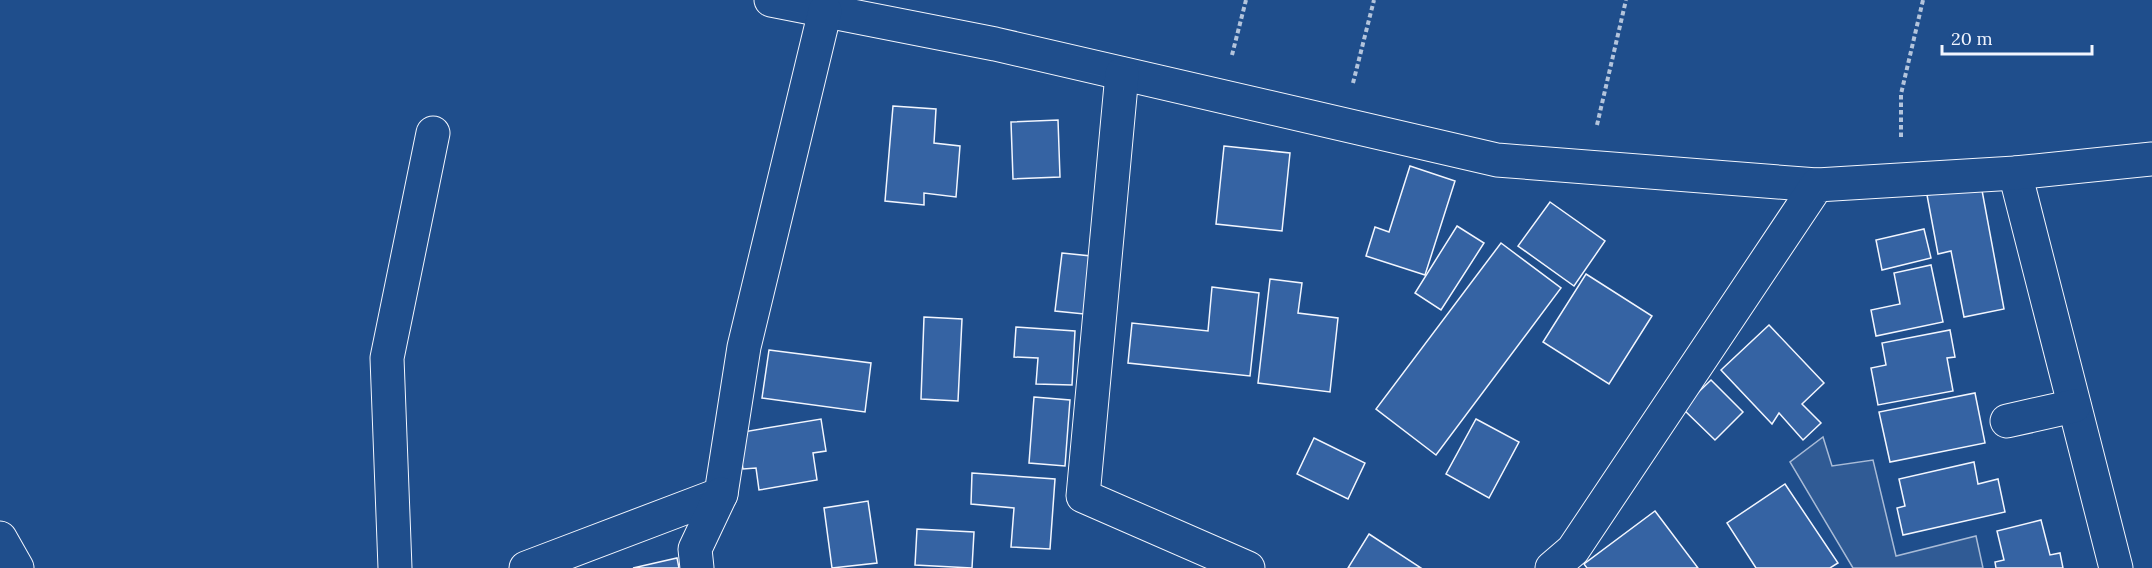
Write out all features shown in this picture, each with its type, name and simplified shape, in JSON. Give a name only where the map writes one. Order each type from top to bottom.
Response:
[{"type":"street","points":[[771,0],[995,44],[1497,160],[1817,185],[2015,173],[2152,159]]},
{"type":"street","points":[[697,568],[695,549],[721,494],[744,347],[825,11]]},
{"type":"street","points":[[1122,74],[1083,496],[1248,568]]},
{"type":"street","points":[[395,568],[387,358],[433,133]]},
{"type":"street","points":[[2015,173],[2116,568]]},
{"type":"street","points":[[1552,568],[1573,550],[1817,185]]},
{"type":"street","points":[[2007,421],[2074,406]]},
{"type":"street","points":[[526,568],[721,494]]},
{"type":"street","points":[[0,538],[17,568]]},
{"type":"path","points":[[1222,97],[1246,0]]},
{"type":"path","points":[[1343,125],[1374,0]]},
{"type":"path","points":[[1587,167],[1626,0]]},
{"type":"path","points":[[1902,180],[1901,94],[1923,0]]},
{"type":"shaded area","points":[[1823,437],[1832,466],[1873,460],[1896,556],[1976,536],[1983,568],[1853,568],[1790,462]]},
{"type":"building","points":[[893,106],[936,109],[934,143],[960,146],[956,197],[924,193],[924,205],[885,201]]},
{"type":"building","points":[[1058,120],[1060,177],[1013,179],[1011,122]]},
{"type":"building","points":[[1224,146],[1290,153],[1282,231],[1216,224]]},
{"type":"building","points":[[1410,166],[1455,181],[1425,275],[1366,256],[1375,227],[1389,232]]},
{"type":"building","points":[[1981,185],[2004,309],[1964,317],[1951,251],[1938,254],[1927,195]]},
{"type":"building","points":[[1550,202],[1605,241],[1574,286],[1518,246]]},
{"type":"building","points":[[1457,226],[1484,243],[1441,310],[1415,293]]},
{"type":"building","points":[[1924,229],[1931,258],[1882,270],[1876,240]]},
{"type":"building","points":[[1501,243],[1561,288],[1436,455],[1376,409]]},
{"type":"building","points":[[1062,253],[1091,256],[1084,314],[1055,311]]},
{"type":"building","points":[[1931,265],[1943,322],[1876,336],[1871,310],[1900,304],[1894,273]]},
{"type":"building","points":[[1586,274],[1652,316],[1609,384],[1543,342]]},
{"type":"building","points":[[1270,279],[1302,283],[1298,313],[1338,318],[1330,392],[1258,383]]},
{"type":"building","points":[[1212,287],[1259,293],[1250,376],[1128,363],[1132,323],[1208,331]]},
{"type":"building","points":[[924,317],[962,319],[958,401],[921,399]]},
{"type":"building","points":[[1769,325],[1824,383],[1802,404],[1821,423],[1803,440],[1779,413],[1772,424],[1721,370]]},
{"type":"building","points":[[1016,327],[1075,331],[1072,385],[1036,384],[1038,358],[1014,357]]},
{"type":"building","points":[[1950,330],[1955,357],[1947,358],[1953,391],[1878,405],[1871,368],[1886,365],[1882,343]]},
{"type":"building","points":[[769,350],[871,363],[865,412],[762,398]]},
{"type":"building","points":[[1711,380],[1743,412],[1715,440],[1682,408]]},
{"type":"building","points":[[1975,393],[1985,443],[1890,462],[1879,412]]},
{"type":"building","points":[[1034,397],[1070,400],[1065,466],[1029,463]]},
{"type":"building","points":[[821,419],[826,451],[813,453],[817,480],[759,490],[756,468],[743,469],[737,433]]},
{"type":"building","points":[[1476,419],[1519,442],[1489,498],[1446,474]]},
{"type":"building","points":[[1314,438],[1365,463],[1348,499],[1297,474]]},
{"type":"building","points":[[1974,462],[1978,484],[1998,479],[2005,512],[1903,535],[1897,508],[1905,506],[1899,479]]},
{"type":"building","points":[[972,473],[1055,479],[1050,549],[1011,547],[1014,508],[971,504]]},
{"type":"building","points":[[1785,484],[1838,563],[1830,568],[1756,568],[1727,523]]},
{"type":"building","points":[[868,501],[877,563],[832,568],[824,508]]},
{"type":"building","points":[[1655,511],[1698,568],[1587,568],[1584,564]]},
{"type":"building","points":[[2041,520],[2050,555],[2060,553],[2063,568],[1996,568],[1995,562],[2004,560],[1997,531]]},
{"type":"building","points":[[917,529],[974,532],[972,568],[915,565]]},
{"type":"building","points":[[1369,534],[1421,568],[1348,568]]},
{"type":"building","points":[[677,558],[679,568],[633,568]]}]
